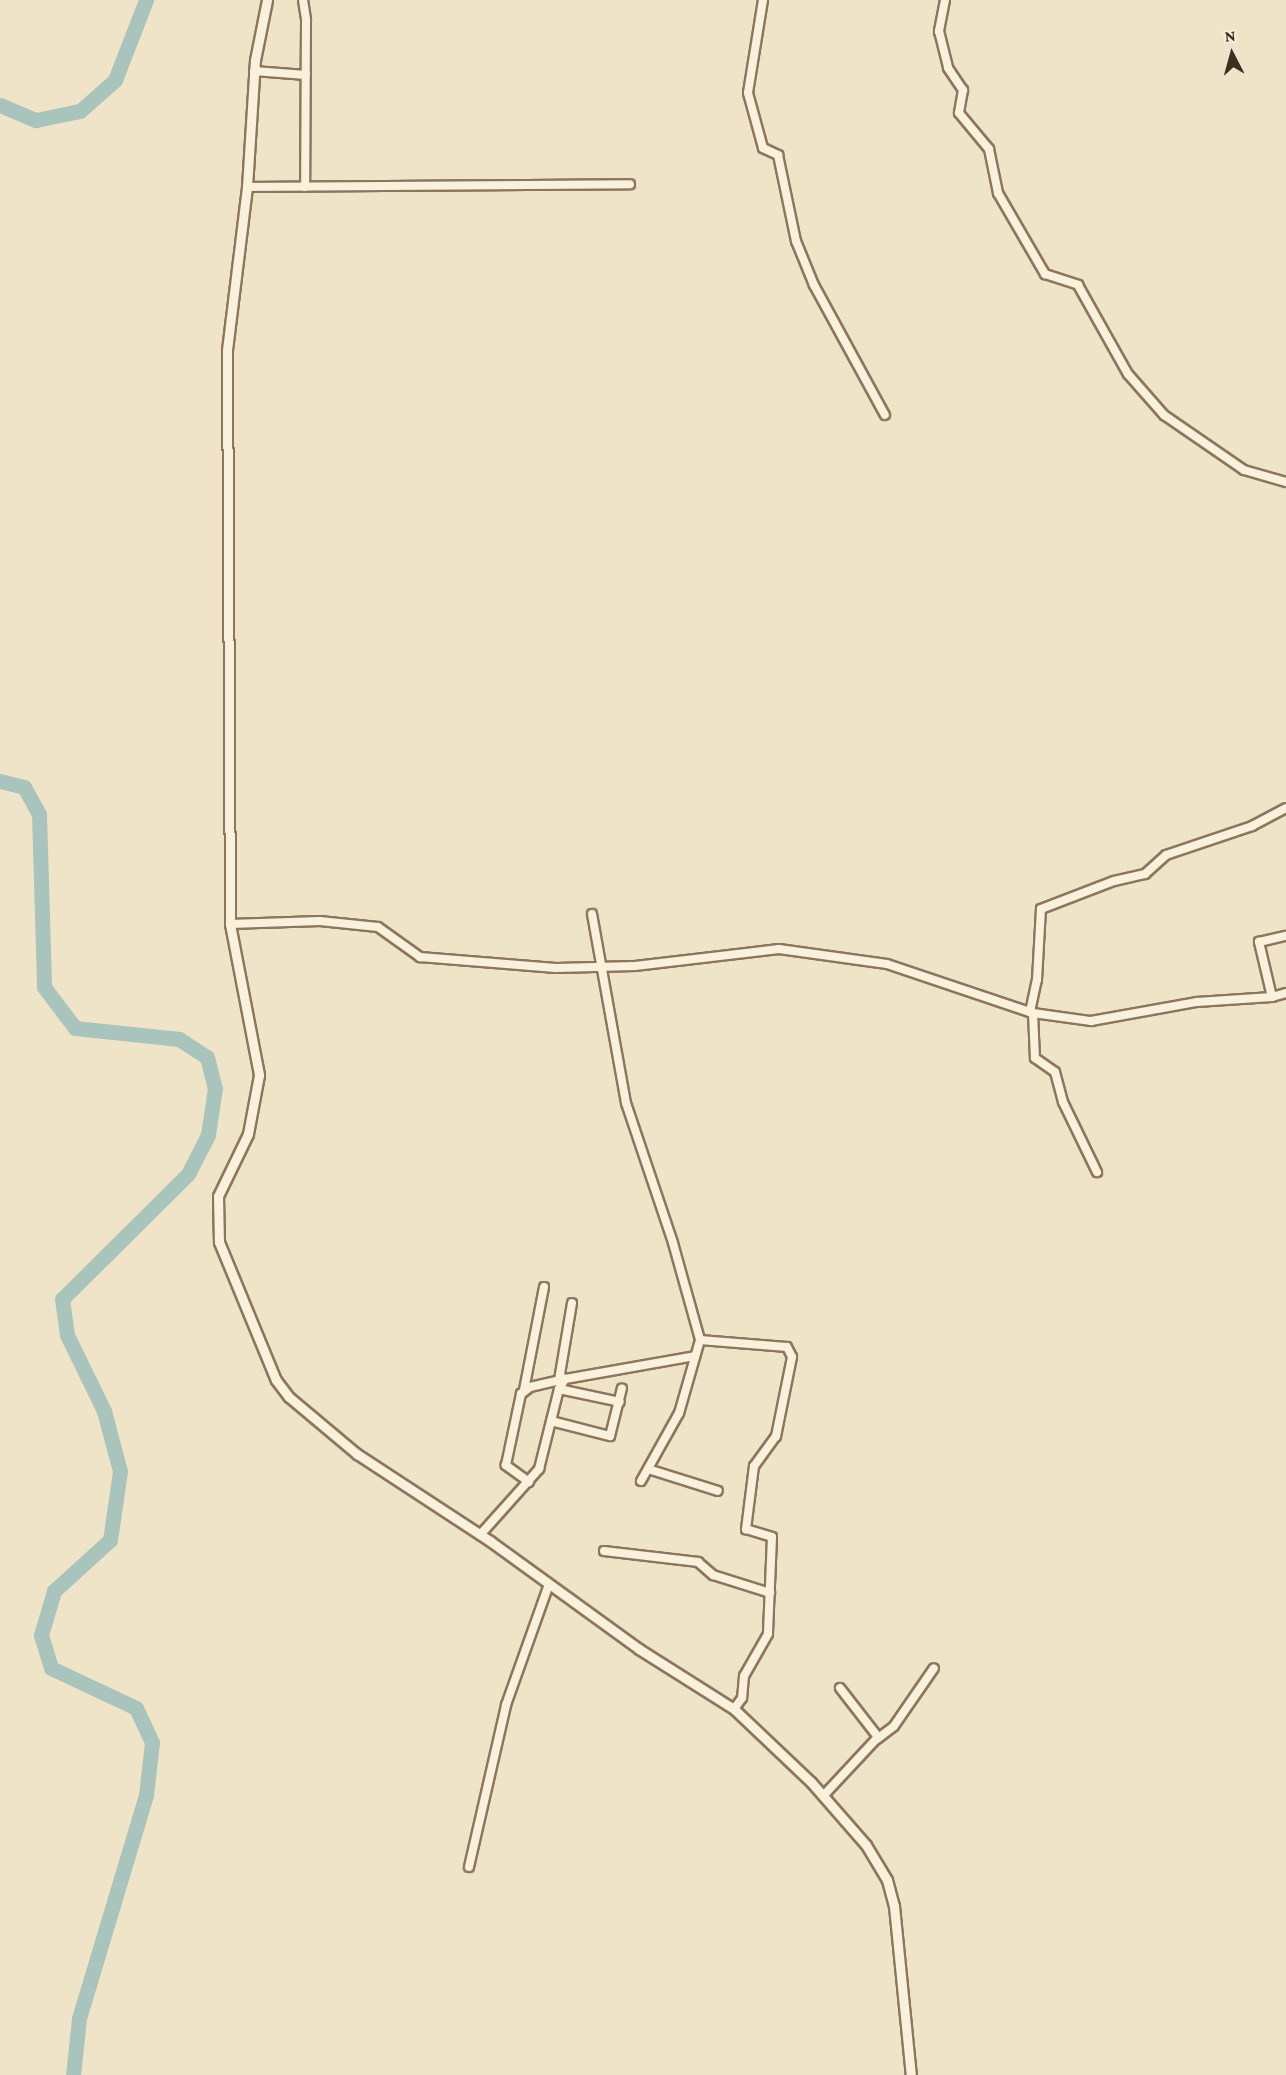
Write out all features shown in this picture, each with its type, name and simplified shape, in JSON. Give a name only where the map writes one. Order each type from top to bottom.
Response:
[{"type":"street","points":[[267,0],[254,71],[247,187],[227,351],[230,924],[259,1075],[248,1134],[218,1196],[219,1242],[276,1380],[289,1397],[357,1454],[480,1534],[639,1649],[734,1709],[824,1795],[866,1845],[887,1880],[894,1905],[911,2075]]},
{"type":"street","points":[[303,0],[306,8],[305,187]]},
{"type":"street","points":[[763,0],[748,93],[763,148],[778,155],[796,242],[814,285],[885,415]]},
{"type":"street","points":[[945,0],[939,31],[948,68],[963,90],[959,112],[989,149],[998,193],[1045,274],[1078,285],[1128,374],[1164,414],[1244,471],[1286,482]]},
{"type":"street","points":[[254,71],[306,75]]},
{"type":"street","points":[[247,187],[630,184]]},
{"type":"street","points":[[1097,1172],[1063,1102],[1055,1072],[1035,1058],[1031,1012],[1037,980],[1041,909],[1114,881],[1145,874],[1166,855],[1252,826],[1286,808]]},
{"type":"street","points":[[592,914],[604,968],[626,1103],[673,1243],[699,1340],[679,1413],[641,1481]]},
{"type":"street","points":[[230,924],[350,923],[378,927],[420,957],[604,968],[779,949],[888,964],[1031,1012],[1091,1021],[1197,1002],[1272,997],[1286,993]]},
{"type":"street","points":[[1272,997],[1259,942],[1286,936]]},
{"type":"street","points":[[529,1482],[506,1465],[524,1390],[544,1287]]},
{"type":"street","points":[[480,1534],[541,1466],[561,1383],[572,1303]]},
{"type":"street","points":[[699,1340],[791,1351],[776,1436],[754,1466],[746,1529],[772,1537],[768,1634],[744,1676],[742,1698],[734,1709]]},
{"type":"street","points":[[524,1390],[695,1356]]},
{"type":"street","points":[[561,1383],[620,1402]]},
{"type":"street","points":[[551,1421],[610,1436],[622,1388]]},
{"type":"street","points":[[648,1469],[718,1491]]},
{"type":"street","points":[[604,1551],[698,1562],[712,1575],[770,1593]]},
{"type":"street","points":[[470,1867],[506,1705],[549,1584]]},
{"type":"street","points":[[824,1795],[877,1739],[894,1726],[934,1668]]},
{"type":"street","points":[[840,1688],[876,1730],[877,1739]]},
{"type":"waterway","points":[[0,105],[36,120],[80,111],[115,80],[146,0]]},
{"type":"waterway","points":[[0,781],[24,787],[39,814],[44,987],[75,1028],[179,1039],[207,1057],[215,1088],[208,1135],[188,1174],[62,1299],[67,1335],[104,1411],[120,1471],[110,1540],[54,1591],[41,1635],[51,1668],[136,1708],[152,1743],[146,1795],[79,2019],[73,2075]]}]
